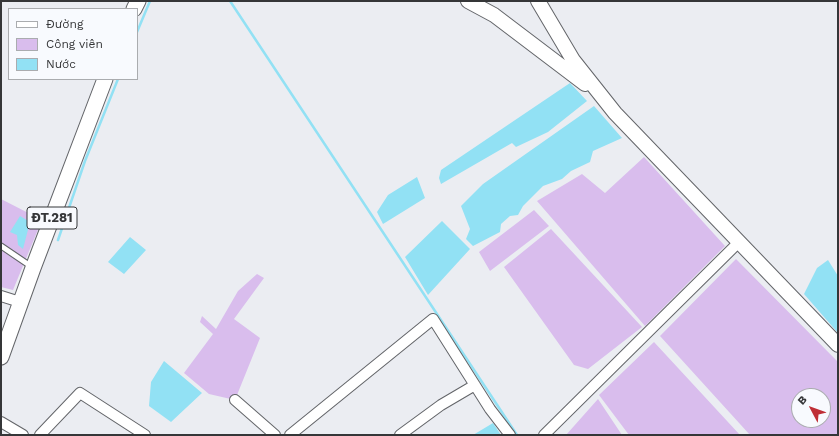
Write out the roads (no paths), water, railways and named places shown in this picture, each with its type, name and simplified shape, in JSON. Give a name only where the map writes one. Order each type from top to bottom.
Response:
[{"type":"main road","points":[[468,1],[494,15],[600,95]]},
{"type":"main road","points":[[538,1],[573,60],[615,113],[838,345]]},
{"type":"main road","name":"ĐT.281","points":[[1,357],[32,268],[105,80]]},
{"type":"street","points":[[544,435],[739,242]]},
{"type":"street","points":[[1,296],[20,302]]},
{"type":"street","points":[[290,435],[433,319],[490,409],[510,435]]},
{"type":"street","points":[[400,435],[441,405],[475,385]]},
{"type":"street","points":[[40,435],[80,393],[145,435]]},
{"type":"street","points":[[234,400],[249,410],[274,435]]},
{"type":"street","points":[[1,422],[23,435]]},
{"type":"lane","points":[[1,246],[32,268]]},
{"type":"water","points":[[570,83],[587,101],[548,132],[516,147],[512,143],[441,184],[439,178],[441,170]]},
{"type":"water","points":[[594,106],[622,138],[593,151],[590,162],[571,171],[562,179],[543,186],[523,206],[518,215],[510,216],[501,224],[500,232],[473,246],[466,239],[470,229],[461,206],[483,184]]},
{"type":"water","points":[[417,177],[425,198],[383,224],[377,212],[388,195]]},
{"type":"water","points":[[20,216],[30,222],[23,249],[18,245],[17,235],[10,232]]},
{"type":"water","points":[[442,221],[470,249],[428,295],[405,257]]},
{"type":"water","points":[[130,237],[146,250],[124,274],[108,262]]},
{"type":"water","points":[[828,260],[838,276],[838,333],[804,294],[817,268]]},
{"type":"water","points":[[164,361],[202,393],[171,422],[149,406],[151,382]]},
{"type":"water","points":[[493,423],[501,435],[473,435]]},
{"type":"waterway","points":[[138,30],[150,1]]},
{"type":"waterway","points":[[230,1],[517,435]]},
{"type":"waterway","points":[[58,240],[85,161],[118,80]]}]
